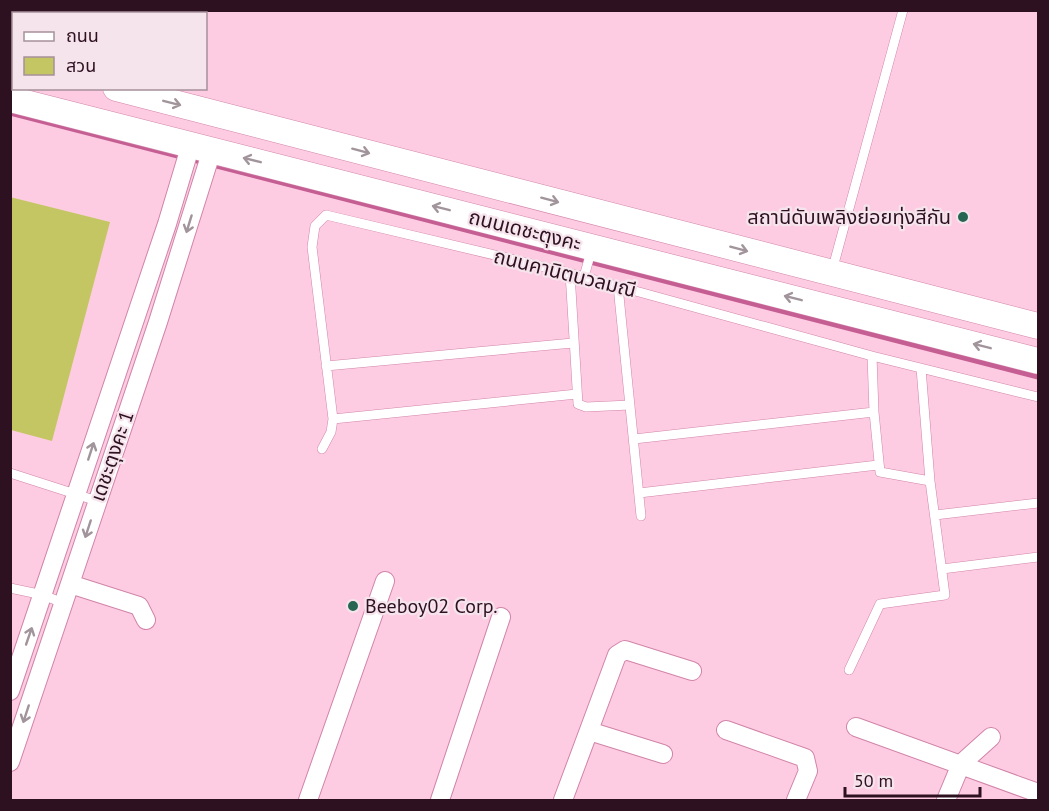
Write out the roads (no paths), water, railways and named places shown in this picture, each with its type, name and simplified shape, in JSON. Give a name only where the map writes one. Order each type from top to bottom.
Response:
[{"type":"street","name":"ถนนเดชะตุงคะ","points":[[124,90],[1038,326]]},
{"type":"street","name":"ถนนเดชะตุงคะ","points":[[10,99],[199,156],[588,262],[1038,361]]},
{"type":"street","name":"เดชะตุงคะ 1","points":[[10,691],[77,494],[199,156]]},
{"type":"street","name":"เดชะตุงคะ 1","points":[[10,762],[158,322],[199,156]]},
{"type":"street","points":[[308,801],[385,581]]},
{"type":"street","points":[[70,584],[139,606],[146,620]]},
{"type":"street","points":[[440,801],[501,617]]},
{"type":"street","points":[[563,801],[618,655],[625,650],[692,671]]},
{"type":"street","points":[[855,727],[1038,793]]},
{"type":"street","points":[[726,730],[805,758],[808,771],[796,801]]},
{"type":"street","points":[[589,731],[663,754]]},
{"type":"street","points":[[946,801],[961,764],[991,737]]},
{"type":"lane","points":[[832,273],[903,10]]},
{"type":"lane","name":"ถนนคานิตนวลมณี","points":[[322,449],[332,432],[333,419],[312,247],[315,226],[326,214],[570,273],[588,262],[618,286],[872,356],[1038,398]]},
{"type":"lane","points":[[570,273],[578,404],[586,407],[630,405]]},
{"type":"lane","points":[[618,286],[642,516]]},
{"type":"lane","points":[[326,366],[573,343]]},
{"type":"lane","points":[[872,356],[874,412],[880,472],[930,481]]},
{"type":"lane","points":[[849,670],[880,604],[945,595],[930,481],[921,368]]},
{"type":"lane","points":[[333,419],[577,394]]},
{"type":"lane","points":[[634,439],[874,412]]},
{"type":"lane","points":[[639,493],[878,465]]},
{"type":"lane","points":[[10,473],[97,501]]},
{"type":"lane","points":[[935,516],[1038,503]]},
{"type":"lane","points":[[942,569],[1038,557]]},
{"type":"lane","points":[[10,588],[43,595],[63,603]]},
{"type":"waterway","points":[[10,113],[1038,377]]},
{"type":"place","name":"สถานีดับเพลิงย่อยทุ่งสีกัน","points":[[963,217]]},
{"type":"place","name":"Beeboy02 Corp.","points":[[353,606]]}]
